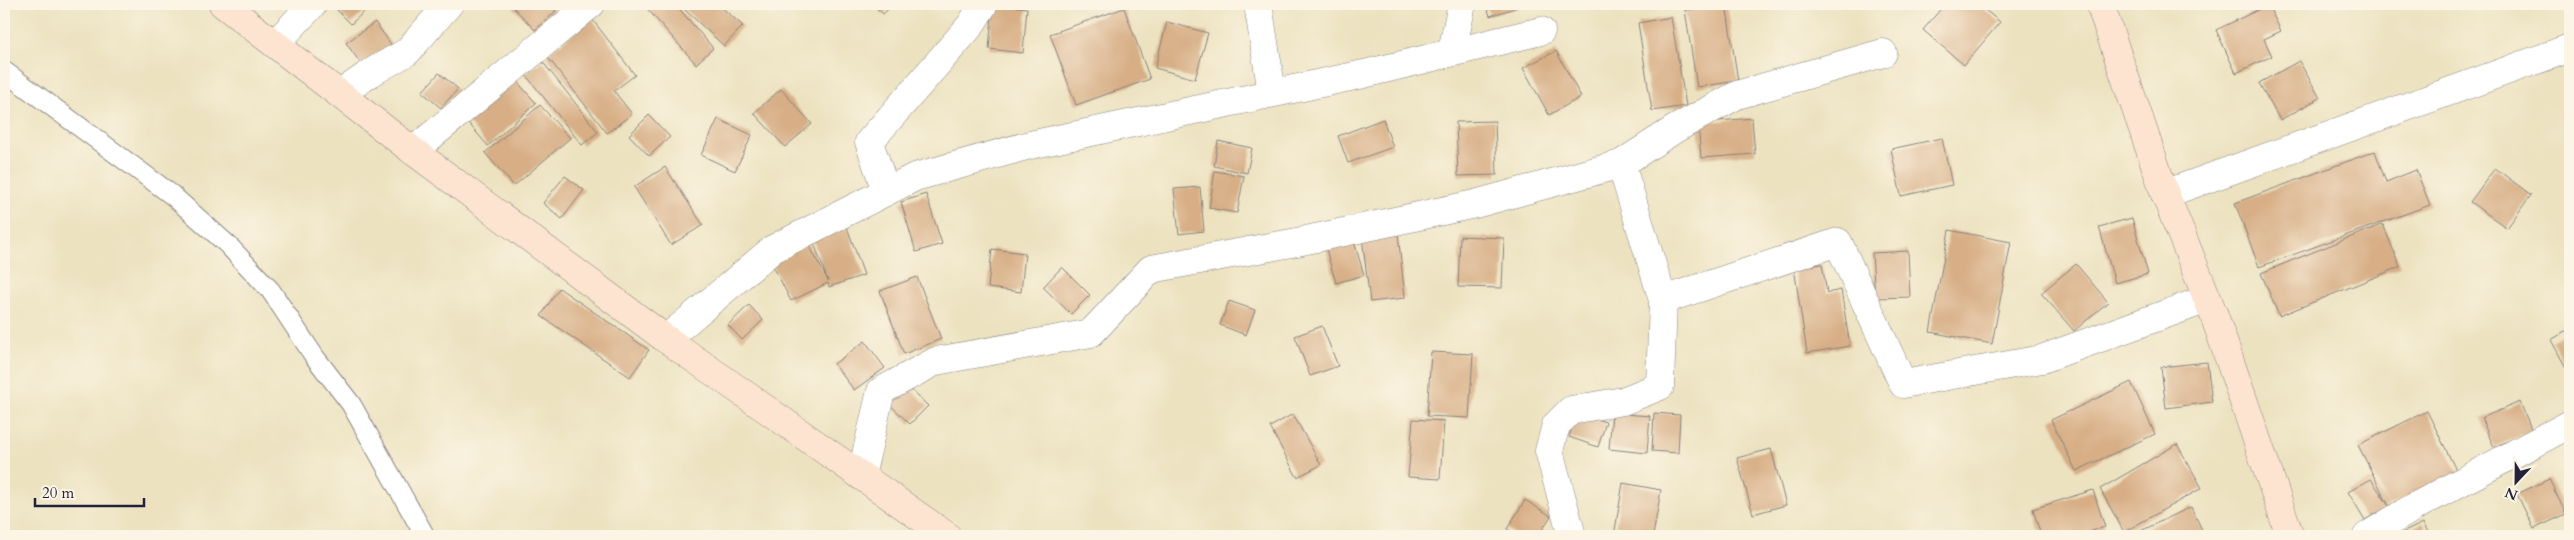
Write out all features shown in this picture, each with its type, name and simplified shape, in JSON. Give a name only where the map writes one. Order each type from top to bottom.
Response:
[{"type":"street","points":[[223,4],[413,151],[666,339],[947,536]]},
{"type":"street","points":[[275,44],[313,4]]},
{"type":"street","points":[[340,94],[372,72],[407,52],[449,4]]},
{"type":"street","points":[[413,151],[591,4]]},
{"type":"street","points":[[886,191],[869,142],[970,26],[984,4]]},
{"type":"street","points":[[1258,4],[1272,94]]},
{"type":"street","points":[[1452,51],[1462,4]]},
{"type":"street","points":[[2100,4],[2165,194],[2208,299],[2290,536]]},
{"type":"street","points":[[666,339],[773,249],[915,177],[1030,145],[1272,94],[1541,31]]},
{"type":"street","points":[[2165,194],[2570,48]]},
{"type":"street","points":[[861,476],[881,391],[936,361],[1091,333],[1151,269],[1297,242],[1475,204],[1621,164],[1675,129],[1738,95],[1882,53]]},
{"type":"street","points":[[1572,536],[1549,451],[1556,425],[1571,410],[1623,402],[1660,386],[1662,300],[1621,164]]},
{"type":"street","points":[[1662,300],[1838,242],[1903,384],[2042,359],[2208,299]]},
{"type":"street","points":[[2367,536],[2414,507],[2570,424]]},
{"type":"lane","points":[[4,71],[172,195],[228,246],[271,291],[314,356],[351,404],[425,536]]},
{"type":"building","points":[[331,4],[372,4],[351,24]]},
{"type":"building","points":[[510,4],[549,4],[556,11],[535,30]]},
{"type":"building","points":[[643,4],[675,4],[713,48],[696,64]]},
{"type":"building","points":[[691,4],[718,4],[743,26],[724,46],[685,10]]},
{"type":"building","points":[[873,4],[894,4],[883,14]]},
{"type":"building","points":[[993,4],[1027,8],[1023,53],[989,49]]},
{"type":"building","points":[[1486,4],[1517,4],[1518,7],[1490,16]]},
{"type":"building","points":[[1726,4],[1738,81],[1697,87],[1685,10]]},
{"type":"building","points":[[1945,4],[1978,4],[2000,22],[1964,65],[1923,30]]},
{"type":"building","points":[[2268,5],[2281,31],[2264,39],[2272,56],[2236,73],[2216,30]]},
{"type":"building","points":[[1124,8],[1150,79],[1076,105],[1050,34]]},
{"type":"building","points":[[1671,17],[1686,106],[1652,111],[1638,23]]},
{"type":"building","points":[[592,19],[635,75],[614,91],[632,114],[607,133],[546,55]]},
{"type":"building","points":[[375,22],[393,47],[364,68],[346,43]]},
{"type":"building","points":[[1167,22],[1208,33],[1195,79],[1155,68]]},
{"type":"building","points":[[1556,51],[1581,97],[1549,115],[1523,68]]},
{"type":"building","points":[[542,61],[598,132],[582,145],[525,74]]},
{"type":"building","points":[[2299,61],[2320,98],[2280,120],[2259,83]]},
{"type":"building","points":[[439,73],[458,89],[441,108],[422,92]]},
{"type":"building","points":[[513,77],[536,103],[488,146],[465,119]]},
{"type":"building","points":[[781,89],[812,124],[785,147],[754,113]]},
{"type":"building","points":[[540,105],[570,138],[514,186],[485,153]]},
{"type":"building","points":[[649,115],[670,137],[649,156],[629,135]]},
{"type":"building","points":[[1752,118],[1755,154],[1701,158],[1698,123]]},
{"type":"building","points":[[718,119],[752,135],[735,171],[701,155]]},
{"type":"building","points":[[1383,119],[1393,147],[1348,163],[1338,136]]},
{"type":"building","points":[[1495,121],[1497,175],[1458,176],[1456,122]]},
{"type":"building","points":[[1942,138],[1952,185],[1901,196],[1891,149]]},
{"type":"building","points":[[1218,141],[1252,148],[1247,173],[1214,166]]},
{"type":"building","points":[[2375,151],[2386,182],[2416,170],[2430,205],[2259,267],[2235,203]]},
{"type":"building","points":[[665,167],[703,225],[671,245],[634,187]]},
{"type":"building","points":[[2495,168],[2531,195],[2507,228],[2470,202]]},
{"type":"building","points":[[1215,171],[1244,176],[1237,213],[1209,208]]},
{"type":"building","points":[[565,176],[584,190],[562,219],[543,203]]},
{"type":"building","points":[[1200,187],[1204,231],[1179,234],[1174,189]]},
{"type":"building","points":[[926,194],[942,244],[916,252],[901,202]]},
{"type":"building","points":[[2132,218],[2148,274],[2115,283],[2099,227]]},
{"type":"building","points":[[2383,224],[2400,267],[2279,316],[2261,273]]},
{"type":"building","points":[[847,227],[864,275],[829,287],[828,283],[791,301],[771,262],[808,243],[828,281],[812,238]]},
{"type":"building","points":[[1949,230],[2011,242],[1992,344],[1930,332]]},
{"type":"building","points":[[1398,233],[1405,298],[1370,302],[1362,237]]},
{"type":"building","points":[[1460,236],[1504,238],[1502,288],[1458,287]]},
{"type":"building","points":[[1353,238],[1364,275],[1336,283],[1325,246]]},
{"type":"building","points":[[992,249],[1025,253],[1021,292],[988,288]]},
{"type":"building","points":[[1908,251],[1910,297],[1875,298],[1872,253]]},
{"type":"building","points":[[1822,264],[1827,293],[1841,290],[1850,346],[1807,353],[1794,268]]},
{"type":"building","points":[[2076,264],[2108,302],[2074,331],[2041,293]]},
{"type":"building","points":[[1062,267],[1090,295],[1071,314],[1043,287]]},
{"type":"building","points":[[917,277],[941,339],[904,354],[880,291]]},
{"type":"building","points":[[559,288],[649,350],[630,377],[541,316]]},
{"type":"building","points":[[1229,301],[1255,310],[1246,335],[1220,325]]},
{"type":"building","points":[[749,305],[763,320],[742,340],[728,325]]},
{"type":"building","points":[[1322,326],[1338,366],[1310,376],[1295,336]]},
{"type":"building","points":[[2570,329],[2570,375],[2551,340]]},
{"type":"building","points":[[865,341],[885,368],[854,390],[834,364]]},
{"type":"building","points":[[1431,352],[1473,354],[1469,418],[1427,416]]},
{"type":"building","points":[[2207,362],[2212,402],[2166,408],[2161,367]]},
{"type":"building","points":[[903,382],[928,406],[910,424],[885,400]]},
{"type":"building","points":[[2131,382],[2155,434],[2076,471],[2051,420]]},
{"type":"building","points":[[2520,402],[2532,431],[2494,447],[2481,418]]},
{"type":"building","points":[[2427,411],[2457,472],[2389,506],[2358,445]]},
{"type":"building","points":[[1577,413],[1606,422],[1598,447],[1569,437]]},
{"type":"building","points":[[1612,413],[1650,416],[1647,453],[1609,449]]},
{"type":"building","points":[[1654,413],[1680,415],[1678,453],[1652,451]]},
{"type":"building","points":[[1293,414],[1321,465],[1297,477],[1270,427]]},
{"type":"building","points":[[1413,419],[1444,421],[1440,479],[1408,477]]},
{"type":"building","points":[[2177,444],[2202,488],[2124,532],[2100,489]]},
{"type":"building","points":[[1771,449],[1786,505],[1753,514],[1737,458]]},
{"type":"building","points":[[2371,479],[2389,506],[2365,520],[2348,492]]},
{"type":"building","points":[[2549,479],[2566,514],[2534,529],[2517,494]]},
{"type":"building","points":[[1623,483],[1661,490],[1653,536],[1614,536]]},
{"type":"building","points":[[2093,490],[2105,527],[2076,536],[2041,536],[2033,509]]},
{"type":"building","points":[[1525,500],[1551,516],[1538,536],[1518,536],[1507,529]]},
{"type":"building","points":[[2191,507],[2205,536],[2130,536]]},
{"type":"building","points":[[2423,523],[2430,536],[2396,536]]}]
